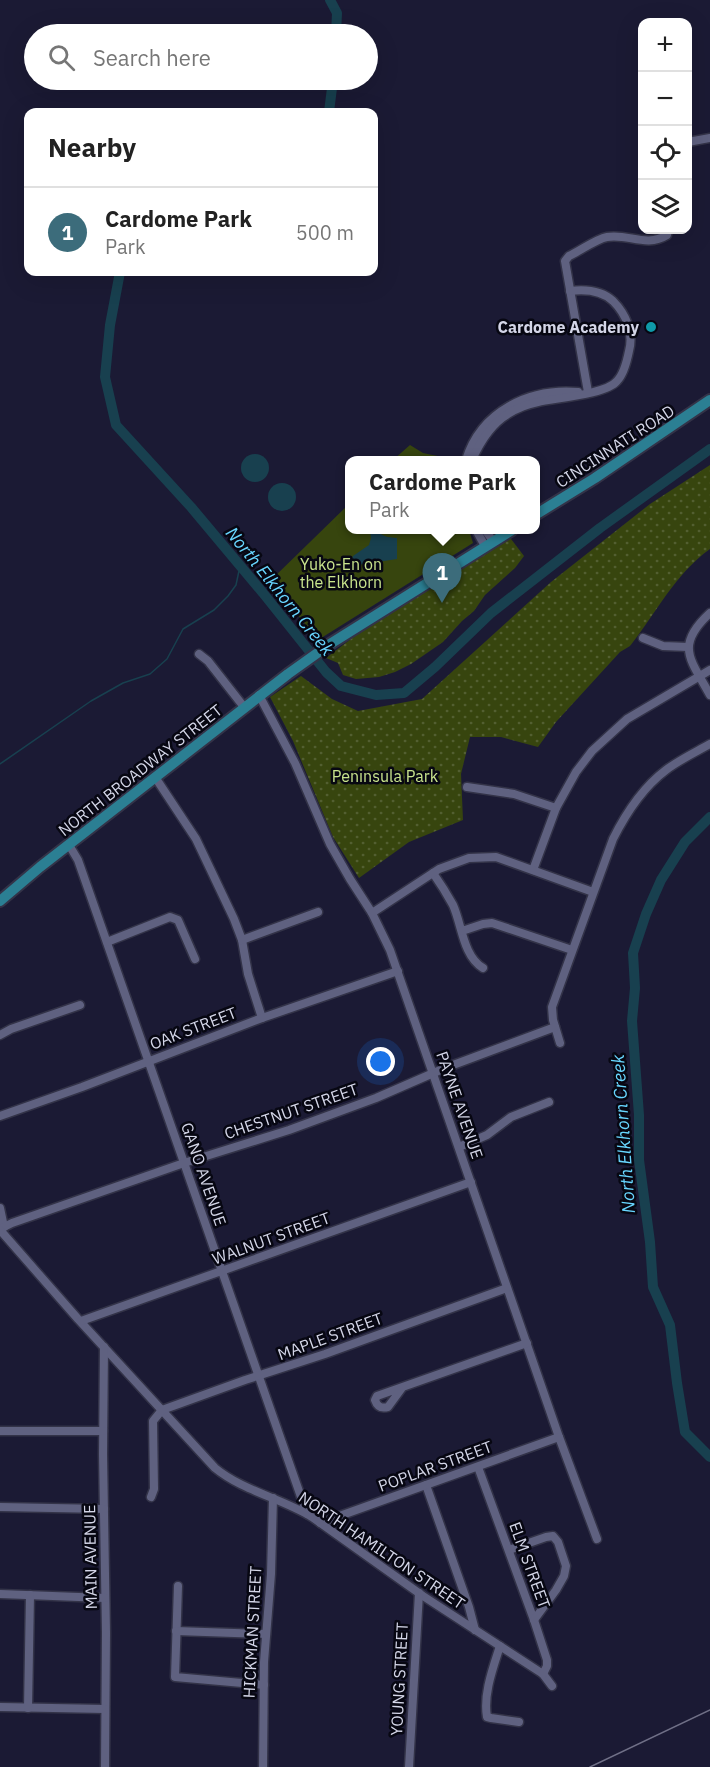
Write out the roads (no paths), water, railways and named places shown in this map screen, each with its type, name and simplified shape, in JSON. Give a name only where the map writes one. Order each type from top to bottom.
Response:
[{"type":"main road","name":"CINCINNATI ROAD","points":[[540,512],[612,467],[710,400]]},
{"type":"main road","points":[[489,544],[505,534]]},
{"type":"main road","name":"NORTH BROADWAY STREET","points":[[0,901],[155,777],[301,665],[330,644],[489,544]]},
{"type":"street","points":[[692,141],[710,138]]},
{"type":"street","points":[[588,393],[565,261],[569,256],[605,237],[624,236],[643,241],[662,238],[667,234]]},
{"type":"street","points":[[474,456],[480,442],[507,414],[536,402],[601,391],[617,382],[631,345],[629,328],[620,308],[607,296],[588,289],[570,291]]},
{"type":"street","points":[[468,456],[482,428],[512,404],[538,396],[563,392],[588,393]]},
{"type":"street","points":[[480,534],[489,544]]},
{"type":"street","points":[[486,534],[489,544]]},
{"type":"street","points":[[710,613],[696,629],[688,647],[688,655],[710,695]]},
{"type":"street","points":[[643,638],[663,646],[688,647]]},
{"type":"street","points":[[199,654],[208,660],[244,708]]},
{"type":"street","points":[[533,870],[556,808],[586,758],[627,719],[710,669]]},
{"type":"street","name":"PAYNE AVENUE","points":[[259,696],[295,763],[339,860],[387,941],[559,1437],[597,1539]]},
{"type":"street","points":[[560,1043],[552,1007],[613,839],[623,819],[640,794],[666,770],[710,744]]},
{"type":"street","points":[[155,777],[196,839],[234,919],[243,940],[248,974],[262,1018]]},
{"type":"street","points":[[467,787],[514,794],[556,808]]},
{"type":"street","name":"GANO AVENUE","points":[[69,845],[78,860],[307,1514]]},
{"type":"street","points":[[372,913],[433,873],[453,862],[469,858],[496,857],[593,892]]},
{"type":"street","points":[[433,873],[448,897],[472,958],[477,965],[483,968]]},
{"type":"street","points":[[243,940],[318,912]]},
{"type":"street","points":[[107,942],[170,916],[178,920],[195,959]]},
{"type":"street","points":[[462,931],[492,923],[572,950]]},
{"type":"street","name":"OAK STREET","points":[[0,1116],[262,1018],[398,971]]},
{"type":"street","points":[[0,1035],[80,1005]]},
{"type":"street","name":"CHESTNUT STREET","points":[[2,1228],[184,1163],[289,1130],[555,1027]]},
{"type":"street","points":[[459,1147],[487,1135],[511,1117],[549,1102]]},
{"type":"street","name":"WALNUT STREET","points":[[81,1321],[471,1182]]},
{"type":"street","points":[[0,1208],[2,1228]]},
{"type":"street","name":"NORTH HAMILTON STREET","points":[[2,1228],[81,1321],[214,1468],[226,1477],[307,1514],[419,1593],[543,1674],[552,1686]]},
{"type":"street","name":"MAPLE STREET","points":[[162,1410],[507,1288]]},
{"type":"street","points":[[402,1388],[526,1343]]},
{"type":"street","name":"MAIN AVENUE","points":[[104,1347],[105,1767]]},
{"type":"street","points":[[151,1497],[154,1489],[153,1421],[162,1410]]},
{"type":"street","points":[[0,1431],[103,1431]]},
{"type":"street","name":"POPLAR STREET","points":[[320,1523],[559,1437]]},
{"type":"street","name":"ELM STREET","points":[[478,1467],[547,1660],[543,1674]]},
{"type":"street","points":[[426,1485],[475,1630]]},
{"type":"street","name":"HICKMAN STREET","points":[[262,1767],[273,1498]]},
{"type":"street","points":[[0,1507],[104,1509]]},
{"type":"street","points":[[509,1550],[553,1536],[563,1555],[566,1566],[564,1576],[534,1620]]},
{"type":"street","points":[[177,1586],[175,1677],[264,1685]]},
{"type":"street","name":"YOUNG STREET","points":[[409,1767],[419,1593]]},
{"type":"street","points":[[0,1594],[105,1598]]},
{"type":"street","points":[[28,1708],[30,1595]]},
{"type":"street","points":[[176,1631],[266,1634]]},
{"type":"street","points":[[500,1646],[487,1695],[486,1713],[487,1717],[519,1722]]},
{"type":"street","points":[[0,1707],[105,1708]]},
{"type":"water","points":[[255,454],[265,458],[269,468],[265,478],[255,482],[245,478],[241,468],[245,458]]},
{"type":"water","points":[[282,483],[292,487],[296,497],[292,507],[282,511],[272,507],[268,497],[272,487]]},
{"type":"water","points":[[370,534],[397,538],[397,559],[358,565],[353,563],[353,556],[369,545]]},
{"type":"waterway","name":"North Elkhorn Creek","points":[[330,0],[337,13],[336,24]]},
{"type":"waterway","name":"North Elkhorn Creek","points":[[330,108],[332,90]]},
{"type":"waterway","name":"North Elkhorn Creek","points":[[119,276],[110,325],[105,377],[116,425],[191,507],[326,672],[341,686],[376,695],[404,693],[435,667],[491,613],[600,528],[710,449]]},
{"type":"waterway","points":[[0,764],[91,701],[123,683],[150,674],[167,659],[183,629],[214,610],[228,596],[236,585],[240,566]]},
{"type":"waterway","name":"North Elkhorn Creek","points":[[710,817],[685,842],[661,880],[646,914],[633,953],[635,988],[632,1021],[639,1115],[639,1160],[650,1242],[653,1287],[670,1325],[685,1432],[710,1457]]},
{"type":"railway","points":[[590,1767],[710,1710]]},
{"type":"place","name":"Cardome Academy","points":[[651,327]]},
{"type":"place","name":"Cardome Park","points":[[442,603]]},
{"type":"park label","name":"Yuko-En on the Elkhorn","points":[[341,573]]},
{"type":"park label","name":"Peninsula Park","points":[[385,776]]}]
